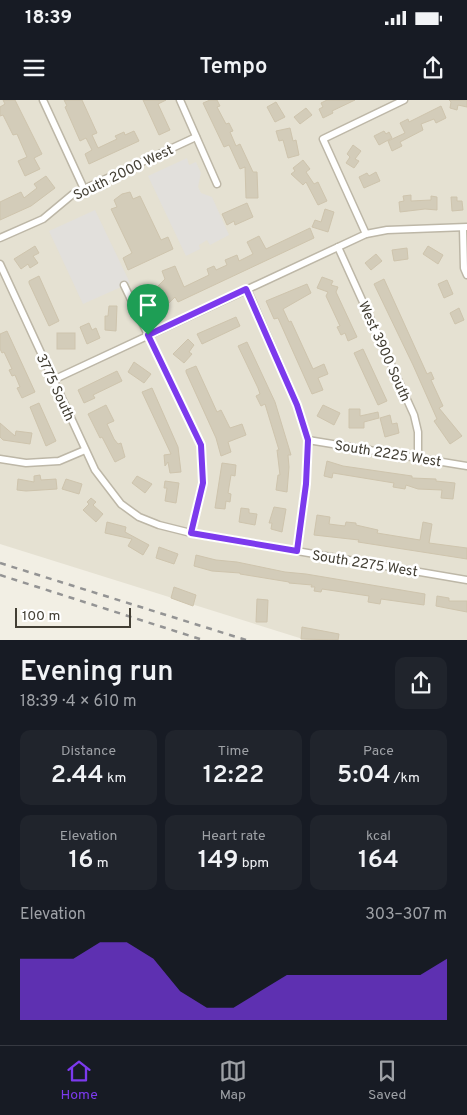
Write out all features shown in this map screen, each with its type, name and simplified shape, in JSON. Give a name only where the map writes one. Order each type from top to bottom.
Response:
[{"type":"street","points":[[42,100],[84,189]]},
{"type":"street","points":[[180,100],[217,184]]},
{"type":"street","points":[[366,234],[323,139],[404,100]]},
{"type":"street","name":"South 2000 West","points":[[0,238],[43,219],[73,194],[196,137]]},
{"type":"street","points":[[53,380],[366,234],[387,230],[465,227],[464,268],[467,275]]},
{"type":"street","name":"West 3900 South","points":[[338,247],[414,414],[418,432],[418,458]]},
{"type":"street","name":"3775 South","points":[[0,264],[3,280],[95,470],[121,504]]},
{"type":"street","points":[[124,285],[201,445],[203,483],[191,533]]},
{"type":"street","points":[[246,289],[297,405],[308,440],[306,484],[297,551]]},
{"type":"street","name":"South 2225 West","points":[[308,440],[467,466]]},
{"type":"street","points":[[0,459],[26,463],[59,460],[85,450]]},
{"type":"street","name":"South 2275 West","points":[[121,504],[146,520],[191,533],[467,580]]},
{"type":"shaded area","points":[[0,100],[467,100],[467,640],[306,640],[0,544]]},
{"type":"shaded area","points":[[187,158],[189,165],[196,162],[201,173],[198,187],[201,193],[212,197],[229,235],[210,245],[207,240],[199,245],[200,249],[186,256],[148,176]]},
{"type":"shaded area","points":[[95,210],[130,283],[83,304],[49,231]]},
{"type":"building","points":[[3,100],[15,100],[42,154],[34,158],[40,169],[25,176],[18,161],[27,157],[17,134],[13,135],[3,115],[0,116],[0,107],[5,104]]},
{"type":"building","points":[[64,100],[82,100],[97,133],[92,135],[98,148],[117,139],[115,136],[124,132],[125,135],[134,131],[139,141],[89,164],[85,154],[92,150],[86,138],[80,141],[65,107],[67,106]]},
{"type":"building","points":[[143,100],[166,100],[158,104],[170,130],[159,135]]},
{"type":"building","points":[[217,100],[220,106],[217,107],[226,124],[229,123],[233,131],[230,132],[236,146],[240,144],[253,172],[257,172],[258,198],[246,198],[245,167],[240,169],[229,145],[224,147],[203,103]]},
{"type":"building","points":[[327,100],[355,100],[332,111],[333,113],[323,118],[319,109],[323,107],[321,103]]},
{"type":"building","points":[[449,100],[467,100],[467,107],[458,105],[457,110],[450,108],[451,102]]},
{"type":"building","points":[[276,102],[285,117],[275,122],[267,107]]},
{"type":"building","points":[[441,106],[446,118],[436,123],[434,119],[421,124],[423,130],[400,142],[402,146],[392,151],[388,141],[405,133],[400,123],[408,119],[409,122]]},
{"type":"building","points":[[306,108],[312,115],[300,124],[294,117]]},
{"type":"building","points":[[290,128],[293,141],[296,140],[299,155],[288,158],[283,140],[279,141],[276,131]]},
{"type":"building","points":[[384,131],[386,134],[389,132],[392,138],[379,145],[374,136]]},
{"type":"building","points":[[353,145],[361,151],[355,159],[359,161],[354,168],[346,163],[350,157],[347,154]]},
{"type":"building","points":[[303,160],[310,169],[306,172],[314,184],[318,182],[327,201],[318,205],[306,182],[303,185],[291,174],[295,171],[293,168]]},
{"type":"building","points":[[376,172],[380,181],[364,188],[359,177],[367,173],[369,176]]},
{"type":"building","points":[[46,176],[55,188],[31,206],[0,220],[0,202],[21,192],[24,198],[37,188],[34,184]]},
{"type":"building","points":[[130,192],[133,199],[140,196],[161,240],[168,237],[173,249],[128,270],[123,258],[132,253],[111,209],[117,207],[114,200],[122,194]]},
{"type":"building","points":[[411,195],[411,201],[431,200],[431,196],[437,197],[437,210],[425,209],[400,212],[399,202],[404,201],[403,196]]},
{"type":"building","points":[[451,197],[457,197],[457,201],[462,201],[463,210],[452,211]]},
{"type":"building","points":[[247,203],[253,217],[235,225],[234,221],[227,225],[222,214]]},
{"type":"building","points":[[325,209],[334,212],[328,232],[312,227],[315,220],[321,222]]},
{"type":"building","points":[[310,228],[314,238],[178,302],[175,297],[163,309],[149,295],[165,279],[162,271],[175,266],[184,287],[209,275],[207,269],[214,266],[216,270],[227,265],[225,260],[237,255],[239,261],[253,254],[247,242],[259,236],[266,249]]},
{"type":"building","points":[[35,246],[39,253],[33,256],[38,263],[30,268],[28,264],[21,269],[14,259]]},
{"type":"building","points":[[428,246],[443,255],[438,264],[423,254]]},
{"type":"building","points":[[407,248],[408,259],[394,261],[392,250]]},
{"type":"building","points":[[376,254],[382,261],[371,270],[365,263]]},
{"type":"building","points":[[39,276],[59,321],[49,326],[29,283],[29,281]]},
{"type":"building","points":[[322,277],[333,281],[331,285],[338,287],[336,292],[357,337],[348,341],[345,333],[341,335],[337,327],[340,326],[326,296],[328,292],[317,288]]},
{"type":"building","points":[[384,279],[427,374],[431,372],[434,379],[431,380],[443,406],[439,408],[462,436],[450,444],[434,421],[437,419],[374,284]]},
{"type":"building","points":[[447,280],[453,294],[444,298],[438,284]]},
{"type":"building","points":[[307,284],[311,293],[283,309],[289,322],[291,321],[313,369],[324,364],[328,374],[318,378],[323,390],[312,394],[278,318],[274,319],[266,301]]},
{"type":"building","points":[[109,306],[117,306],[116,331],[105,330],[105,316],[108,316]]},
{"type":"building","points":[[459,308],[464,320],[455,324],[450,313]]},
{"type":"building","points":[[236,317],[240,326],[202,344],[197,334]]},
{"type":"building","points":[[89,323],[92,330],[96,328],[100,338],[87,344],[80,327]]},
{"type":"building","points":[[7,331],[35,392],[22,398],[17,388],[20,387],[15,375],[12,376],[9,370],[12,369],[4,352],[2,353],[0,349],[0,334]]},
{"type":"building","points":[[57,333],[75,333],[75,349],[57,349]]},
{"type":"building","points":[[188,339],[194,345],[189,352],[192,354],[184,363],[173,354]]},
{"type":"building","points":[[247,342],[275,402],[291,455],[288,455],[287,492],[276,490],[278,475],[280,475],[277,450],[279,450],[265,404],[261,406],[256,396],[260,394],[258,388],[238,346]]},
{"type":"building","points":[[363,349],[387,401],[378,405],[354,353]]},
{"type":"building","points":[[134,362],[151,374],[144,383],[128,372]]},
{"type":"building","points":[[196,366],[217,412],[221,410],[230,428],[242,424],[246,435],[228,442],[231,452],[221,456],[216,438],[186,372],[186,370]]},
{"type":"building","points":[[117,371],[122,381],[93,395],[95,398],[84,403],[78,390]]},
{"type":"building","points":[[152,388],[178,447],[181,472],[170,473],[168,462],[165,466],[164,455],[171,454],[142,392]]},
{"type":"building","points":[[39,403],[56,441],[46,446],[30,407]]},
{"type":"building","points":[[106,405],[114,421],[107,424],[114,439],[118,444],[121,443],[125,457],[115,462],[88,414]]},
{"type":"building","points":[[323,405],[340,413],[334,425],[317,416]]},
{"type":"building","points":[[349,409],[360,409],[360,416],[378,412],[379,418],[364,422],[364,428],[349,428]]},
{"type":"building","points":[[390,415],[392,424],[397,423],[399,433],[385,437],[380,418]]},
{"type":"building","points":[[0,423],[15,436],[16,431],[32,433],[30,444],[3,440],[0,437]]},
{"type":"building","points":[[327,461],[343,466],[412,476],[412,478],[436,479],[436,481],[455,483],[453,499],[441,498],[442,490],[418,489],[406,485],[405,489],[393,487],[394,483],[333,473],[332,478],[324,476]]},
{"type":"building","points":[[222,463],[236,465],[235,476],[231,475],[228,493],[231,494],[230,502],[226,501],[225,509],[215,508]]},
{"type":"building","points":[[40,475],[41,480],[56,479],[57,489],[17,490],[18,479],[34,482],[34,476]]},
{"type":"building","points":[[137,476],[152,484],[145,493],[132,483]]},
{"type":"building","points":[[66,479],[82,484],[79,494],[62,489]]},
{"type":"building","points":[[165,481],[179,483],[176,503],[165,501],[167,488],[164,488]]},
{"type":"building","points":[[91,498],[96,502],[93,505],[103,514],[96,522],[83,510],[89,504],[87,502]]},
{"type":"building","points":[[274,507],[286,509],[282,532],[271,529],[272,523],[269,523]]},
{"type":"building","points":[[241,508],[249,509],[249,513],[257,514],[255,525],[239,522]]},
{"type":"building","points":[[317,515],[330,517],[329,524],[345,526],[346,522],[356,523],[356,525],[378,530],[377,533],[420,540],[423,522],[432,524],[429,543],[467,548],[467,559],[358,542],[359,540],[314,535]]},
{"type":"building","points":[[107,522],[126,527],[125,532],[149,545],[143,555],[128,546],[132,539],[105,533]]},
{"type":"building","points":[[159,547],[178,554],[174,564],[156,558]]},
{"type":"building","points":[[196,555],[285,572],[425,594],[424,605],[381,599],[380,604],[368,602],[369,596],[322,589],[321,592],[314,591],[315,587],[311,587],[312,585],[289,583],[240,573],[212,571],[194,566]]},
{"type":"building","points":[[174,587],[196,595],[193,606],[171,598]]},
{"type":"building","points":[[437,596],[449,598],[449,601],[467,601],[467,612],[436,606]]},
{"type":"building","points":[[257,599],[268,600],[267,622],[256,622]]},
{"type":"building","points":[[302,627],[339,634],[338,640],[301,639]]},
{"type":"railway","points":[[0,563],[246,640]]},
{"type":"railway","points":[[0,575],[203,640]]},
{"type":"route","points":[[246,289],[297,405],[308,440],[306,484],[297,551],[191,533],[203,483],[201,445],[148,335],[246,289]]}]
